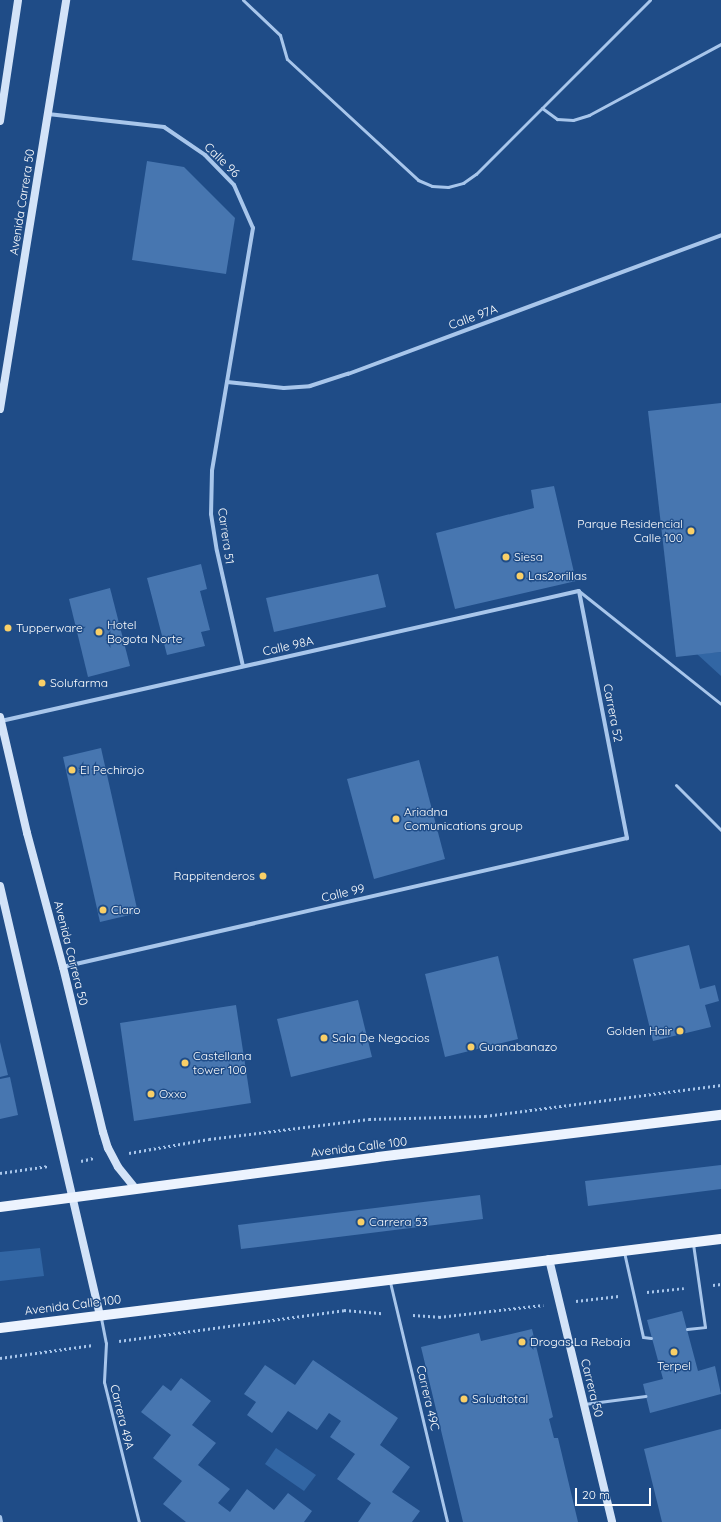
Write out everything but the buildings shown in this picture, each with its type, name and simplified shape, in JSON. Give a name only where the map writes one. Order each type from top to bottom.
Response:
[{"type":"main road","name":"Avenida Calle 100","points":[[0,1207],[135,1188],[721,1115]]},
{"type":"main road","name":"Avenida Calle 100","points":[[0,1328],[390,1278],[721,1239]]},
{"type":"street","points":[[0,121],[18,0]]},
{"type":"street","name":"Avenida Carrera 50","points":[[0,409],[66,0]]},
{"type":"street","name":"Calle 96","points":[[48,114],[164,127],[205,155],[234,186],[253,228],[227,382]]},
{"type":"street","name":"Calle 97A","points":[[227,382],[284,388],[310,386],[348,374],[721,235]]},
{"type":"street","name":"Carrera 51","points":[[227,382],[212,471],[212,514],[217,551],[243,666]]},
{"type":"street","name":"Calle 98A","points":[[0,719],[579,591]]},
{"type":"street","name":"Carrera 52","points":[[579,591],[627,838]]},
{"type":"street","name":"Avenida Carrera 50","points":[[0,719],[103,1132],[108,1148],[118,1167],[135,1188]]},
{"type":"street","name":"Calle 99","points":[[63,967],[627,838]]},
{"type":"street","points":[[0,886],[3,916],[100,1315]]},
{"type":"street","name":"Carrera 50","points":[[549,1260],[612,1522]]},
{"type":"street","points":[[0,1517],[1,1522]]},
{"type":"lane","points":[[243,0],[280,35],[287,59],[418,180],[432,186],[448,187],[463,182],[476,174],[650,0]]},
{"type":"lane","points":[[542,108],[557,119],[572,120],[589,115],[721,44]]},
{"type":"lane","points":[[579,591],[721,704]]},
{"type":"lane","points":[[676,785],[721,830]]},
{"type":"lane","points":[[687,1329],[705,1327],[693,1242]]},
{"type":"lane","points":[[623,1251],[643,1337],[651,1338]]},
{"type":"lane","name":"Carrera 49C","points":[[390,1278],[448,1522]]},
{"type":"lane","name":"Carrera 49A","points":[[100,1315],[106,1343],[104,1382],[139,1522]]},
{"type":"lane","points":[[584,1404],[645,1396]]},
{"type":"path","points":[[146,1150],[209,1139],[369,1119],[485,1116],[721,1085]]},
{"type":"path","points":[[0,1174],[50,1166]]},
{"type":"path","points":[[0,1358],[344,1310],[439,1317],[721,1284]]},
{"type":"shaded area","points":[[721,652],[721,676],[697,654]]},
{"type":"shaded area","points":[[40,1248],[44,1276],[0,1281],[0,1252]]},
{"type":"shaded area","points":[[276,1448],[316,1475],[304,1491],[265,1464]]},
{"type":"place","name":"Parque Residencial Calle 100","points":[[691,531]]},
{"type":"place","name":"Siesa","points":[[506,557]]},
{"type":"place","name":"Las2orillas","points":[[520,576]]},
{"type":"place","name":"Tupperware","points":[[8,628]]},
{"type":"place","name":"Hotel Bogota Norte","points":[[99,632]]},
{"type":"place","name":"Solufarma","points":[[42,683]]},
{"type":"place","name":"El Pechirojo","points":[[72,770]]},
{"type":"place","name":"Ariadna Comunications group","points":[[396,819]]},
{"type":"place","name":"Rappitenderos","points":[[263,876]]},
{"type":"place","name":"Claro","points":[[103,910]]},
{"type":"place","name":"Golden Hair","points":[[680,1031]]},
{"type":"place","name":"Sala De Negocios","points":[[324,1038]]},
{"type":"place","name":"Guanabanazo","points":[[471,1047]]},
{"type":"place","name":"Castellana tower 100","points":[[185,1063]]},
{"type":"place","name":"Oxxo","points":[[151,1094]]},
{"type":"place","name":"Carrera 53","points":[[361,1222]]},
{"type":"place","name":"Drogas La Rebaja","points":[[522,1342]]},
{"type":"place","name":"Terpel","points":[[674,1352]]},
{"type":"place","name":"Saludtotal","points":[[464,1399]]}]
